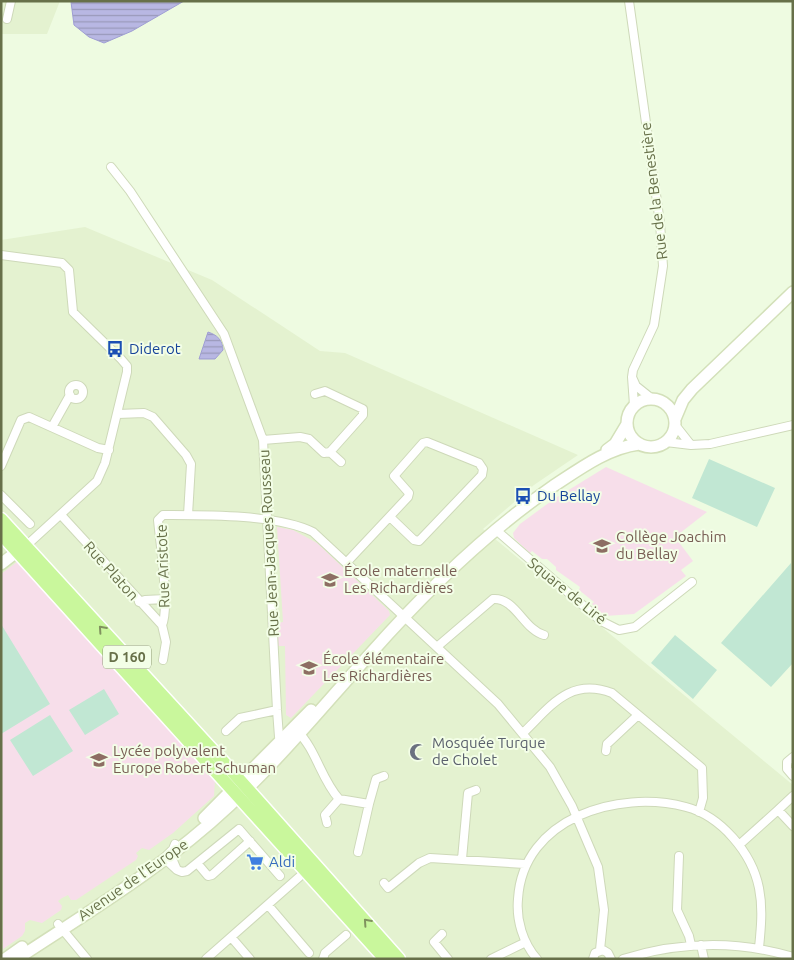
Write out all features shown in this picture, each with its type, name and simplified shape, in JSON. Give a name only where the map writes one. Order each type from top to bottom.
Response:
[{"type":"main road","points":[[593,461],[619,448],[639,444],[652,447],[666,442],[674,432],[675,422],[683,400],[692,389],[793,292]]},
{"type":"main road","points":[[664,402],[680,397],[692,389]]},
{"type":"main road","points":[[239,787],[286,742],[442,578],[496,530],[542,494],[593,461],[614,444],[627,424],[630,411],[634,406],[651,398],[664,402],[673,412],[675,422]]},
{"type":"main road","points":[[627,424],[629,432],[639,444]]},
{"type":"main road","name":"D 160","points":[[1,519],[23,548],[239,787],[400,959]]},
{"type":"main road","name":"D 160","points":[[1,534],[23,548]]},
{"type":"main road","points":[[1,564],[23,548]]},
{"type":"main road","name":"D 160","points":[[239,787],[249,806],[385,959]]},
{"type":"main road","name":"Avenue de l’Europe","points":[[17,959],[176,844],[239,787]]},
{"type":"main road","name":"Avenue de l’Europe","points":[[5,959],[60,927],[168,858],[239,787]]},
{"type":"street","points":[[7,19],[11,1]]},
{"type":"street","name":"Rue de la Benestière","points":[[629,1],[660,223],[663,266],[654,326],[632,377],[634,406]]},
{"type":"street","name":"Rue Jean-Jacques Rousseau","points":[[111,167],[130,191],[224,334],[264,440],[276,710],[279,737],[286,742]]},
{"type":"street","points":[[1,255],[66,265],[69,270],[73,312],[126,366],[127,372],[109,450],[97,481],[61,516],[23,548]]},
{"type":"street","points":[[632,377],[636,386],[651,398]]},
{"type":"street","points":[[264,440],[300,437],[308,439],[324,453],[330,452],[363,416],[363,409],[325,391],[315,394]]},
{"type":"street","points":[[52,427],[70,395]]},
{"type":"street","points":[[118,414],[144,414],[153,417],[186,454],[191,464],[188,515]]},
{"type":"street","points":[[1,466],[21,420],[29,418],[98,448],[109,450]]},
{"type":"street","points":[[675,422],[691,445]]},
{"type":"street","points":[[666,442],[691,445],[710,444],[793,425]]},
{"type":"street","points":[[347,562],[390,517],[409,493],[394,476],[423,443],[427,442],[479,463],[483,469],[482,475],[419,541],[414,540],[390,517]]},
{"type":"street","points":[[330,452],[341,462]]},
{"type":"street","points":[[1,495],[30,524]]},
{"type":"street","name":"Rue Aristote","points":[[163,660],[166,642],[162,625],[165,619],[165,599],[158,520],[163,515],[283,521],[313,532],[438,646],[498,704],[550,767],[592,849],[602,886],[604,910],[600,950]]},
{"type":"street","name":"Rue Platon","points":[[61,516],[162,625]]},
{"type":"street","name":"Square de Liré","points":[[496,530],[601,620],[619,630],[635,626],[692,582]]},
{"type":"street","points":[[139,602],[165,599]]},
{"type":"street","points":[[438,646],[493,599],[506,602],[530,628],[544,635]]},
{"type":"street","points":[[523,733],[566,693],[582,688],[599,688],[612,693],[702,768],[703,798],[698,812]]},
{"type":"street","points":[[226,731],[240,718],[276,710]]},
{"type":"street","points":[[606,751],[606,744],[638,715]]},
{"type":"street","points":[[296,731],[305,740],[320,770],[339,799],[369,804]]},
{"type":"street","points":[[793,757],[787,762],[787,769],[793,776]]},
{"type":"street","points":[[358,852],[376,779],[384,776]]},
{"type":"street","points":[[462,859],[468,793],[476,790]]},
{"type":"street","points":[[738,845],[793,796]]},
{"type":"street","points":[[327,823],[325,815],[339,799]]},
{"type":"street","points":[[537,959],[526,942],[519,922],[518,887],[525,864],[542,840],[566,821],[611,805],[630,803],[667,804],[698,812],[727,833],[738,845],[751,864],[759,888],[762,906],[759,948]]},
{"type":"street","points":[[778,810],[793,826]]},
{"type":"street","points":[[176,844],[174,849],[164,858],[168,858],[177,870],[187,871],[239,828],[280,876]]},
{"type":"street","points":[[197,863],[208,876],[212,875],[250,841]]},
{"type":"street","points":[[679,856],[677,910],[691,945]]},
{"type":"street","points":[[384,883],[388,888],[424,859],[462,859],[525,864]]},
{"type":"street","points":[[206,959],[306,871]]},
{"type":"street","points":[[268,905],[309,953]]},
{"type":"street","points":[[60,927],[87,959]]},
{"type":"street","points":[[442,934],[434,942],[448,959]]},
{"type":"street","points":[[323,959],[325,953],[346,935]]},
{"type":"street","points":[[231,936],[250,959]]},
{"type":"street","points":[[491,959],[526,942]]},
{"type":"street","points":[[623,959],[646,952],[691,945],[759,948],[793,956]]},
{"type":"street","points":[[701,945],[704,959]]},
{"type":"street","points":[[592,959],[595,953],[600,950],[608,953],[611,959]]},
{"type":"shaded area","points":[[1,1],[60,1],[47,34],[1,34]]},
{"type":"shaded area","points":[[85,227],[212,280],[320,351],[345,353],[578,455],[534,485],[483,529],[793,785],[793,959],[1,959],[1,240]]},
{"type":"shaded area","points":[[709,459],[775,488],[757,527],[692,498]]},
{"type":"shaded area","name":"Collège Joachim du Bellay","points":[[606,467],[707,512],[675,537],[693,561],[681,570],[686,576],[634,614],[605,616],[592,604],[594,602],[579,590],[580,587],[556,570],[556,567],[547,559],[542,559],[532,551],[530,553],[514,538],[513,533],[520,524],[554,499]]},
{"type":"shaded area","points":[[277,527],[293,530],[317,543],[389,611],[390,615],[291,718],[286,715],[285,646],[278,646],[276,623],[283,622]]},
{"type":"shaded area","name":"Lycée polyvalent Europe Robert Schuman","points":[[17,562],[215,780],[214,796],[173,833],[149,850],[142,848],[136,853],[138,856],[136,860],[76,900],[71,900],[68,895],[62,898],[58,901],[62,906],[61,910],[42,923],[30,920],[25,923],[25,931],[22,936],[3,949],[1,574]]},
{"type":"shaded area","points":[[791,563],[793,663],[771,687],[721,643]]},
{"type":"shaded area","points":[[1,624],[50,704],[1,734]]},
{"type":"shaded area","points":[[675,635],[717,670],[693,699],[651,663]]},
{"type":"shaded area","points":[[104,689],[119,714],[85,735],[69,710]]},
{"type":"shaded area","points":[[50,715],[73,751],[33,776],[10,740]]},
{"type":"water","points":[[184,1],[132,31],[104,43],[89,37],[74,25],[71,2]]},
{"type":"water","points":[[208,332],[219,338],[223,350],[215,359],[199,359]]},
{"type":"place","name":"Diderot","points":[[115,349]]},
{"type":"place","name":"Du Bellay","points":[[523,496]]},
{"type":"place","name":"Collège Joachim du Bellay","points":[[602,546]]},
{"type":"place","name":"École maternelle Les Richardières","points":[[330,580]]},
{"type":"place","name":"École élémentaire Les Richardières","points":[[309,668]]},
{"type":"place","name":"Mosquée Turque de Cholet","points":[[418,752]]},
{"type":"place","name":"Lycée polyvalent Europe Robert Schuman","points":[[99,760]]},
{"type":"place","name":"Aldi","points":[[255,862]]}]
